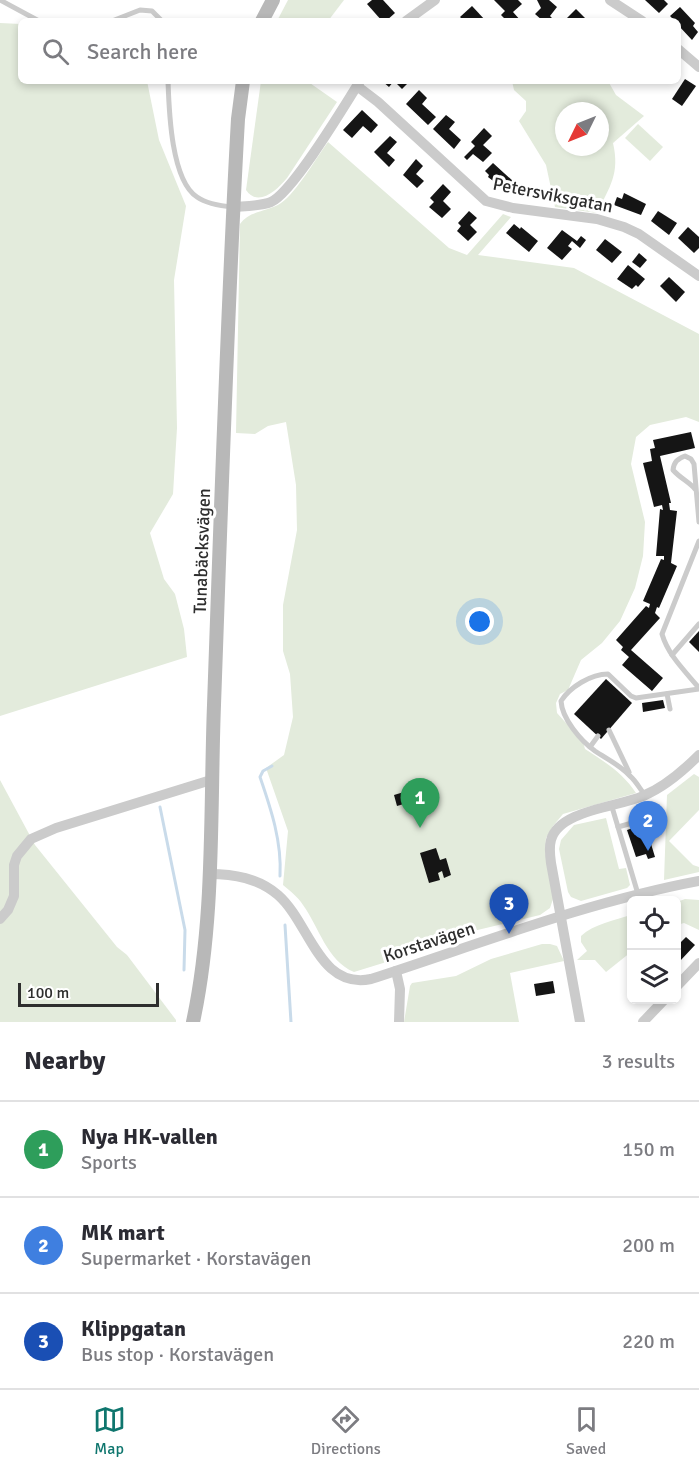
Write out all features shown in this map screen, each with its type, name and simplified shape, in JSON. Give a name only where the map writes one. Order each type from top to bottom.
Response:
[{"type":"street","points":[[264,18],[273,0]]},
{"type":"street","points":[[410,18],[435,0]]},
{"type":"street","points":[[610,0],[637,18]]},
{"type":"street","points":[[681,52],[699,67]]},
{"type":"street","name":"Tunabäcksvägen","points":[[193,1022],[203,961],[208,874],[225,388],[238,129],[243,84]]},
{"type":"street","points":[[234,207],[258,205],[283,195],[323,139],[357,84]]},
{"type":"street","name":"Petersviksgatan","points":[[359,84],[486,201],[513,208],[597,219],[624,227],[639,234],[699,276]]},
{"type":"street","points":[[580,1022],[551,863],[550,842],[553,834],[568,819],[645,796],[672,779],[699,755]]},
{"type":"street","points":[[0,919],[8,910],[14,896],[16,856],[31,839],[56,828],[211,780]]},
{"type":"street","name":"Korstavägen","points":[[208,874],[228,874],[254,880],[280,896],[303,927],[327,966],[344,978],[362,981],[560,917],[638,894],[699,881]]},
{"type":"street","points":[[681,982],[699,963]]},
{"type":"street","points":[[396,971],[400,989],[399,1022]]},
{"type":"street","points":[[643,1022],[659,1004]]},
{"type":"lane","points":[[4,1],[34,18]]},
{"type":"lane","points":[[119,18],[140,10],[152,11],[159,18]]},
{"type":"lane","points":[[168,84],[171,137],[184,182],[198,198],[221,206],[234,207]]},
{"type":"lane","points":[[696,489],[673,470],[678,458],[685,456],[694,464],[699,522]]},
{"type":"lane","points":[[631,776],[590,747],[568,720],[562,710],[561,701],[570,690],[594,676],[608,674],[636,698],[699,688],[672,655],[662,634],[699,543]]},
{"type":"lane","points":[[672,655],[699,624]]},
{"type":"lane","points":[[667,694],[670,709]]},
{"type":"lane","points":[[609,730],[631,776],[645,796]]},
{"type":"lane","points":[[590,747],[598,736]]},
{"type":"lane","points":[[612,807],[638,894]]},
{"type":"lane","points":[[618,827],[646,819]]},
{"type":"green space","points":[[288,0],[344,0],[330,18],[279,18]]},
{"type":"green space","points":[[0,23],[18,24],[18,84],[148,84],[159,140],[186,206],[174,280],[177,428],[173,494],[150,533],[164,579],[175,594],[184,629],[187,657],[0,716]]},
{"type":"green space","points":[[261,84],[311,84],[337,102],[287,178],[273,192],[256,197],[246,190]]},
{"type":"green space","points":[[513,84],[610,84],[616,95],[644,116],[613,143],[614,172],[610,187],[597,213],[555,207],[546,165],[519,121],[526,111],[526,101],[514,90]]},
{"type":"green space","points":[[638,124],[663,147],[650,161],[625,138]]},
{"type":"green space","points":[[328,142],[449,248],[467,255],[503,214],[511,217],[478,255],[574,268],[699,334],[699,422],[686,417],[650,425],[636,437],[631,464],[645,522],[643,556],[635,588],[620,621],[602,643],[581,660],[568,690],[560,694],[556,703],[557,713],[583,742],[585,749],[619,774],[636,793],[563,814],[553,826],[546,838],[545,852],[554,896],[550,908],[540,915],[465,933],[448,943],[354,972],[345,967],[330,952],[301,902],[283,885],[288,831],[266,768],[284,755],[293,717],[290,674],[283,651],[283,605],[297,530],[296,485],[286,422],[268,426],[255,434],[236,433],[240,224],[249,216],[276,206],[287,198]]},
{"type":"green space","points":[[694,774],[699,777],[699,810],[669,841],[693,865],[699,867],[699,872],[664,880],[667,795]]},
{"type":"green space","points":[[0,780],[35,845],[117,947],[127,955],[176,1022],[0,1022]]},
{"type":"green space","points":[[606,818],[619,869],[626,868],[630,885],[627,888],[581,901],[571,897],[568,892],[559,849],[561,840],[574,825]]},
{"type":"green space","points":[[681,900],[699,900],[699,930],[681,924]]},
{"type":"green space","points":[[627,916],[627,955],[606,972],[595,960],[577,960],[587,951],[581,942],[581,936],[598,925]]},
{"type":"green space","points":[[542,944],[557,946],[564,961],[510,973],[519,1022],[404,1022],[412,983],[456,976],[491,959]]},
{"type":"building","points":[[372,0],[383,0],[395,13],[389,18],[379,18],[367,4]]},
{"type":"building","points":[[494,0],[518,0],[522,4],[513,12],[518,18],[504,18],[501,15],[505,11]]},
{"type":"building","points":[[537,0],[549,0],[557,7],[550,16],[552,18],[540,18],[535,14],[541,8]]},
{"type":"building","points":[[645,0],[664,0],[668,4],[659,13]]},
{"type":"building","points":[[472,6],[483,18],[461,18]]},
{"type":"building","points":[[680,7],[695,23],[693,26],[698,32],[692,40],[681,28],[681,18],[670,16]]},
{"type":"building","points":[[576,9],[585,18],[567,18]]},
{"type":"building","points":[[685,79],[696,86],[682,106],[672,99]]},
{"type":"building","points":[[397,84],[407,84],[402,89]]},
{"type":"building","points":[[419,90],[427,98],[422,104],[436,117],[428,125],[406,104]]},
{"type":"building","points":[[362,110],[378,125],[371,133],[363,126],[352,138],[343,130]]},
{"type":"building","points":[[446,115],[455,122],[449,129],[461,140],[454,149],[433,129]]},
{"type":"building","points":[[484,128],[492,136],[483,145],[492,153],[483,162],[473,154],[467,160],[464,157],[475,146],[471,142]]},
{"type":"building","points":[[390,136],[397,142],[387,153],[395,160],[389,167],[374,152]]},
{"type":"building","points":[[416,159],[423,166],[416,174],[424,181],[417,188],[403,175]]},
{"type":"building","points":[[493,163],[514,182],[506,191],[488,177],[485,171]]},
{"type":"building","points":[[443,184],[451,192],[443,201],[451,209],[442,218],[429,207],[434,202],[430,198]]},
{"type":"building","points":[[624,193],[646,204],[641,215],[614,205],[617,197],[622,199]]},
{"type":"building","points":[[469,211],[477,218],[470,225],[477,232],[468,241],[457,231],[461,226],[458,223]]},
{"type":"building","points":[[658,211],[677,223],[669,235],[651,221]]},
{"type":"building","points":[[514,224],[538,241],[529,252],[506,233]]},
{"type":"building","points":[[688,227],[699,237],[699,248],[694,253],[678,238]]},
{"type":"building","points":[[562,230],[577,241],[581,236],[586,240],[580,248],[572,241],[568,246],[572,249],[562,260],[547,248]]},
{"type":"building","points":[[605,239],[622,252],[612,263],[596,250]]},
{"type":"building","points":[[639,253],[647,260],[640,268],[632,262]]},
{"type":"building","points":[[628,265],[645,279],[638,287],[636,285],[632,289],[617,279]]},
{"type":"building","points":[[669,277],[685,292],[676,302],[660,286]]},
{"type":"building","points":[[691,432],[695,448],[660,456],[671,503],[669,503],[670,510],[677,511],[671,563],[677,566],[655,613],[660,618],[631,650],[663,678],[652,691],[622,665],[629,657],[621,650],[623,647],[616,640],[646,606],[649,608],[650,604],[643,601],[661,559],[664,560],[664,556],[656,556],[662,505],[654,507],[643,463],[652,461],[650,449],[655,448],[653,440]]},
{"type":"building","points":[[699,631],[699,652],[689,642]]},
{"type":"building","points":[[606,679],[632,703],[601,739],[574,714]]},
{"type":"building","points":[[663,700],[665,708],[643,712],[642,703]]},
{"type":"building","points":[[404,792],[407,803],[397,806],[394,795]]},
{"type":"building","points":[[645,824],[655,857],[648,859],[646,854],[636,857],[627,830]]},
{"type":"building","points":[[436,848],[440,860],[446,858],[451,875],[444,878],[442,871],[438,873],[440,880],[429,883],[420,853]]},
{"type":"building","points":[[686,937],[695,945],[681,960],[681,950],[681,942]]},
{"type":"building","points":[[553,981],[555,993],[536,996],[534,984]]},
{"type":"waterway","points":[[272,766],[263,771],[260,777],[272,813],[279,851],[280,876]]},
{"type":"waterway","points":[[160,807],[185,930],[184,970]]},
{"type":"waterway","points":[[285,925],[291,1022]]},
{"type":"place","name":"Nya HK-vallen","points":[[420,828]]},
{"type":"place","name":"MK mart","points":[[648,851]]},
{"type":"place","name":"Klippgatan","points":[[509,934]]}]
